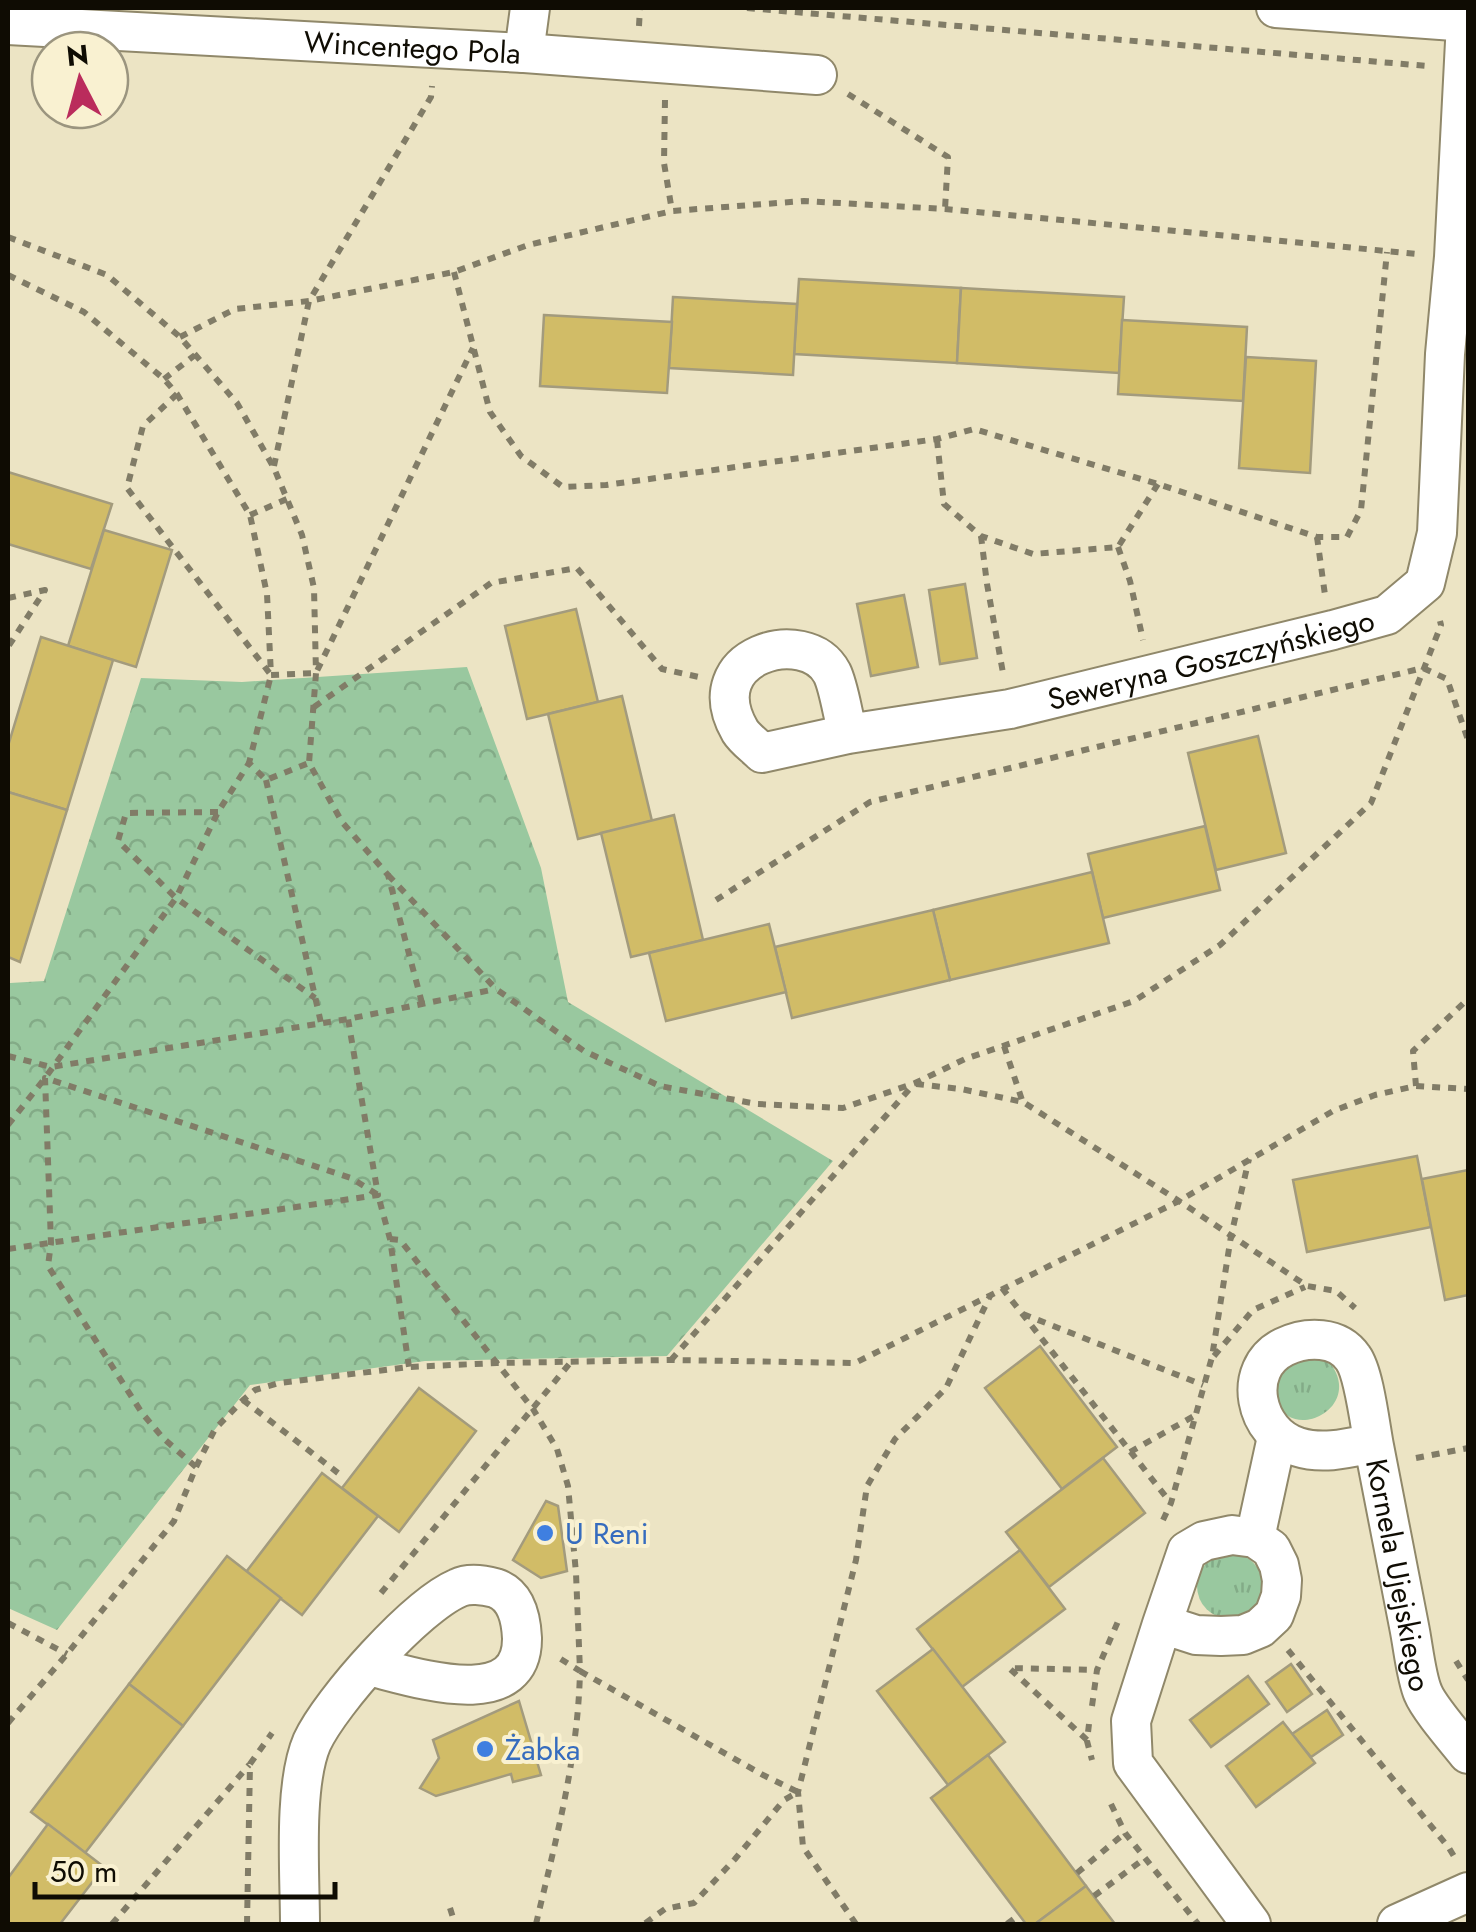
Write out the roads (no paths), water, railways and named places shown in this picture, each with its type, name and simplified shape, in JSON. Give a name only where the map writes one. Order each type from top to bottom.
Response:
[{"type":"street","points":[[524,54],[530,8]]},
{"type":"street","points":[[1276,8],[1467,22]]},
{"type":"street","name":"Seweryna Goszczyńskiego","points":[[848,734],[831,671],[811,654],[787,648],[766,652],[742,666],[730,684],[730,708],[741,733],[762,753],[848,734],[1010,709],[1333,630],[1387,614],[1424,583],[1437,533],[1467,22]]},
{"type":"street","name":"Wincentego Pola","points":[[8,26],[437,48],[817,75]]},
{"type":"street","name":"Kornela Ujejskiego","points":[[1373,1443],[1333,1452],[1299,1448],[1277,1436],[1264,1421],[1258,1402],[1258,1379],[1267,1360],[1280,1348],[1300,1340],[1324,1339],[1346,1348],[1357,1363],[1373,1443],[1423,1694],[1468,1754]]},
{"type":"street","points":[[1255,1538],[1277,1436]]},
{"type":"street","points":[[1162,1624],[1196,1635],[1243,1636],[1260,1628],[1274,1616],[1281,1596],[1282,1580],[1271,1549],[1255,1538],[1232,1535],[1204,1540],[1187,1551],[1162,1624],[1131,1721],[1134,1762],[1251,1924]]},
{"type":"street","points":[[300,1924],[301,1786],[312,1742],[342,1695],[404,1628],[429,1604],[461,1586],[486,1586],[506,1592],[516,1607],[522,1626],[522,1646],[517,1663],[500,1679],[472,1686],[369,1666]]},
{"type":"street","points":[[1397,1924],[1464,1878]]},
{"type":"place","name":"U Reni","points":[[545,1533]]},
{"type":"place","name":"Żabka","points":[[485,1749]]}]
